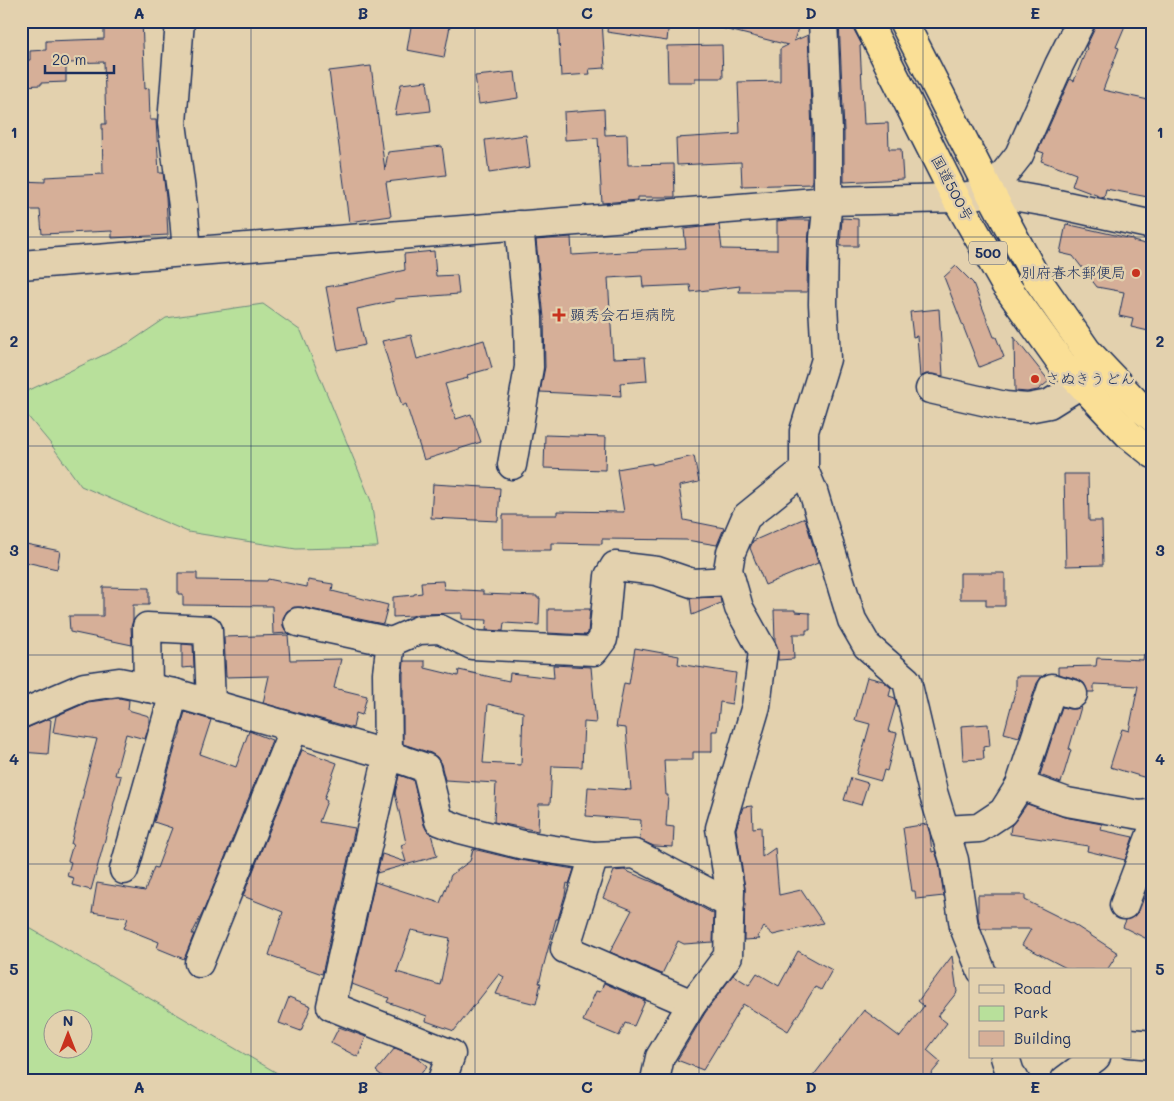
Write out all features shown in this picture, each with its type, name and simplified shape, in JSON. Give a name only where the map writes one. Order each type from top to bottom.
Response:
[{"type":"highway","name":"国道500号","points":[[867,21],[956,198],[1005,284],[1063,365],[1128,434],[1153,454]]},
{"type":"highway","name":"国道500号","points":[[903,21],[1035,276],[1087,351],[1143,410],[1153,418]]},
{"type":"street","points":[[180,21],[172,123],[184,206],[187,251]]},
{"type":"street","points":[[823,21],[828,132],[828,201],[824,238],[826,359],[804,431],[804,470],[813,492],[852,620],[867,646],[907,681],[933,792],[954,860],[964,927],[980,968]]},
{"type":"street","points":[[990,192],[1019,156],[1081,21]]},
{"type":"street","points":[[21,264],[828,201],[956,198],[990,192],[1053,203],[1153,225]]},
{"type":"street","points":[[512,465],[529,367],[528,318],[519,225]]},
{"type":"street","points":[[930,389],[1005,406],[1028,408],[1049,404],[1081,384]]},
{"type":"street","points":[[654,1080],[660,1057],[692,1004],[728,956],[730,890],[720,828],[756,706],[763,651],[738,608],[728,570],[731,552],[746,517],[804,470]]},
{"type":"street","points":[[298,622],[391,642],[419,630],[440,629],[472,645],[594,651],[603,639],[609,576],[615,566],[657,571],[692,583],[731,581]]},
{"type":"street","points":[[124,870],[161,690],[147,627],[208,630],[211,703]]},
{"type":"street","points":[[391,642],[387,673],[388,755],[331,1006],[451,1054],[442,1080]]},
{"type":"street","points":[[21,714],[84,687],[119,682],[161,690],[211,703],[426,768],[439,821],[460,829],[523,845],[594,856],[635,854],[730,904]]},
{"type":"street","points":[[945,830],[979,828],[1003,812],[1020,785],[1052,688],[1073,694]]},
{"type":"street","points":[[199,964],[294,728]]},
{"type":"street","points":[[1020,785],[1067,802],[1140,815],[1153,813]]},
{"type":"street","points":[[1124,905],[1153,829]]},
{"type":"street","points":[[594,856],[565,950],[692,1004]]},
{"type":"street","points":[[1132,1043],[1153,1046]]},
{"type":"street","points":[[1005,1058],[1010,1073],[1015,1080]]},
{"type":"street","points":[[1065,1080],[1095,1058]]},
{"type":"green space","points":[[263,304],[301,331],[371,501],[378,547],[296,549],[188,532],[81,486],[50,443],[21,408],[21,394],[129,343],[166,318]]},
{"type":"green space","points":[[21,923],[289,1080],[21,1080]]},
{"type":"building","points":[[104,21],[142,21],[145,89],[149,88],[150,120],[156,120],[159,173],[163,173],[168,235],[112,238],[112,231],[42,234],[40,210],[21,210],[21,181],[45,182],[45,177],[103,174],[102,124],[106,124],[104,62],[66,63],[66,82],[21,86],[21,61],[30,60],[30,51],[46,50],[46,41],[104,39]]},
{"type":"building","points":[[412,21],[451,21],[444,57],[407,50]]},
{"type":"building","points":[[558,21],[602,21],[605,68],[589,69],[590,74],[561,76]]},
{"type":"building","points":[[608,21],[669,21],[667,41],[607,32]]},
{"type":"building","points":[[722,21],[800,21],[794,41],[808,35],[812,184],[742,186],[741,162],[677,165],[676,138],[740,134],[738,82],[780,81],[780,49],[788,45],[721,28]]},
{"type":"building","points":[[839,21],[852,21],[853,28],[862,45],[860,46],[864,124],[888,123],[889,149],[901,149],[903,179],[844,182],[844,131]]},
{"type":"building","points":[[1096,21],[1127,21],[1116,47],[1119,48],[1103,90],[1153,101],[1153,198],[1106,189],[1104,198],[1072,186],[1076,174],[1041,161],[1044,153],[1038,151],[1070,79],[1074,81]]},
{"type":"building","points":[[722,45],[723,78],[695,78],[695,82],[668,82],[667,46]]},
{"type":"building","points":[[371,66],[385,170],[388,152],[442,146],[446,175],[386,182],[391,216],[349,222],[329,71]]},
{"type":"building","points":[[515,72],[518,98],[479,104],[475,76]]},
{"type":"building","points":[[427,81],[431,111],[395,115],[401,84]]},
{"type":"building","points":[[604,109],[605,135],[627,134],[628,165],[674,164],[675,197],[637,197],[637,200],[602,203],[598,138],[565,140],[564,112]]},
{"type":"building","points":[[526,135],[530,167],[489,173],[485,140]]},
{"type":"building","points":[[842,218],[858,219],[858,246],[840,246]]},
{"type":"building","points":[[810,220],[807,292],[739,292],[740,286],[691,292],[690,285],[643,287],[642,276],[608,278],[613,358],[645,357],[647,381],[620,383],[621,396],[540,392],[545,367],[544,318],[536,240],[571,237],[572,255],[686,248],[684,229],[719,225],[722,249],[777,250],[777,221]]},
{"type":"building","points":[[1066,224],[1133,239],[1133,241],[1153,246],[1153,332],[1131,327],[1133,319],[1119,316],[1124,292],[1097,287],[1073,256],[1060,253]]},
{"type":"building","points":[[434,251],[436,276],[457,275],[459,294],[394,299],[395,301],[357,309],[365,345],[338,351],[326,287],[405,270],[404,254]]},
{"type":"building","points":[[956,266],[973,283],[1004,357],[979,367],[944,277]]},
{"type":"building","points":[[939,309],[943,376],[926,374],[920,377],[917,336],[913,337],[910,312]]},
{"type":"building","points":[[411,335],[417,359],[484,340],[492,368],[467,375],[468,378],[445,384],[456,419],[471,414],[481,442],[424,460],[406,404],[402,406],[382,341]]},
{"type":"building","points":[[1014,337],[1049,381],[1038,390],[1027,392],[1015,391]]},
{"type":"building","points":[[545,435],[606,437],[605,470],[544,468]]},
{"type":"building","points":[[694,456],[699,482],[679,486],[684,520],[724,528],[717,545],[686,540],[602,539],[602,544],[551,543],[551,550],[503,550],[503,515],[557,515],[557,511],[624,512],[617,469],[652,463],[652,465]]},
{"type":"building","points":[[1064,474],[1088,474],[1089,521],[1102,521],[1103,565],[1066,566]]},
{"type":"building","points":[[433,484],[500,488],[498,521],[431,518]]},
{"type":"building","points":[[805,518],[818,563],[765,585],[750,548],[753,541]]},
{"type":"building","points":[[21,543],[60,551],[57,569],[21,561]]},
{"type":"building","points":[[178,573],[197,573],[197,580],[267,581],[268,579],[307,587],[308,580],[333,584],[332,591],[388,605],[383,624],[294,607],[287,611],[283,618],[283,626],[287,633],[273,634],[272,606],[183,605],[183,594],[178,594]]},
{"type":"building","points":[[960,573],[1005,573],[1005,606],[986,606],[986,599],[960,599]]},
{"type":"building","points":[[443,581],[444,589],[483,591],[483,594],[537,596],[537,598],[540,598],[539,625],[504,623],[503,631],[486,630],[487,620],[462,619],[462,613],[418,614],[393,617],[393,597],[422,593],[421,582]]},
{"type":"building","points":[[103,587],[149,588],[149,605],[133,605],[132,645],[70,632],[69,616],[103,616]]},
{"type":"building","points":[[720,597],[721,603],[692,615],[690,598]]},
{"type":"building","points":[[548,609],[590,609],[588,633],[586,635],[548,633]]},
{"type":"building","points":[[774,610],[795,610],[795,612],[810,613],[810,630],[806,630],[806,634],[793,634],[794,659],[778,660]]},
{"type":"building","points":[[288,635],[290,660],[341,659],[334,688],[367,696],[362,715],[356,713],[353,728],[263,703],[269,676],[226,677],[224,637]]},
{"type":"building","points":[[182,644],[193,645],[194,667],[182,668]]},
{"type":"building","points":[[635,648],[679,656],[678,664],[736,673],[732,704],[720,702],[717,731],[712,731],[712,752],[693,752],[693,760],[664,760],[666,795],[668,795],[666,826],[674,827],[673,847],[654,846],[640,840],[641,820],[586,816],[588,787],[631,790],[626,728],[616,727],[624,683],[629,684]]},
{"type":"building","points":[[1144,654],[1153,655],[1153,780],[1110,767],[1122,729],[1129,731],[1138,686],[1094,684],[1094,692],[1088,692],[1084,683],[1058,674],[1058,667],[1096,666],[1097,658],[1143,660]]},
{"type":"building","points":[[404,661],[425,661],[425,668],[458,676],[459,670],[509,681],[510,673],[554,678],[553,665],[591,667],[596,723],[584,722],[582,767],[552,766],[550,804],[539,804],[538,831],[494,822],[496,783],[445,780],[437,757],[431,753],[403,744]],"holes":[[[488,704],[523,712],[521,765],[483,763]]]},
{"type":"building","points":[[1016,676],[1042,676],[1037,683],[1019,737],[1004,733],[1016,688]]},
{"type":"building","points":[[867,677],[883,681],[891,688],[889,696],[895,698],[896,703],[888,731],[897,733],[887,771],[884,770],[881,781],[856,774],[870,724],[855,720]]},
{"type":"building","points":[[119,698],[129,700],[128,710],[149,716],[149,725],[145,739],[126,734],[115,775],[121,776],[91,890],[72,885],[74,878],[67,876],[71,862],[68,861],[73,844],[71,844],[97,739],[53,732],[56,716],[88,702]]},
{"type":"building","points":[[1062,707],[1076,709],[1081,707],[1061,783],[1040,775]]},
{"type":"building","points":[[185,712],[211,720],[200,754],[236,767],[249,731],[272,740],[203,912],[192,934],[194,934],[184,959],[157,948],[159,942],[124,928],[128,918],[92,912],[97,883],[145,891],[154,867],[157,868],[172,828],[154,822]]},
{"type":"building","points":[[48,719],[51,720],[48,754],[21,752],[21,729]]},
{"type":"building","points":[[988,724],[990,746],[983,747],[984,759],[963,760],[961,726]]},
{"type":"building","points":[[302,750],[337,763],[324,799],[327,801],[319,822],[355,828],[322,974],[269,955],[283,912],[243,896]]},
{"type":"building","points":[[399,775],[413,780],[424,825],[431,834],[437,856],[377,873],[382,854],[406,862],[401,845],[406,843],[395,793]]},
{"type":"building","points":[[851,778],[868,783],[861,805],[844,800]]},
{"type":"building","points":[[1027,804],[1064,817],[1102,824],[1101,830],[1133,837],[1125,860],[1087,851],[1088,846],[1010,834],[1011,826]]},
{"type":"building","points":[[752,806],[753,828],[761,827],[762,857],[775,848],[779,895],[801,890],[823,923],[773,935],[764,927],[757,937],[760,939],[744,940],[745,888],[736,829],[743,807]]},
{"type":"building","points":[[927,824],[932,852],[935,851],[939,863],[944,896],[916,899],[915,891],[912,891],[903,828]]},
{"type":"building","points":[[473,849],[519,860],[574,869],[569,884],[567,883],[558,919],[556,919],[539,983],[541,983],[536,1004],[496,994],[504,977],[499,974],[454,1031],[426,1021],[427,1016],[387,1002],[389,998],[352,984],[375,882],[440,903],[451,875],[470,861]],"holes":[[[411,930],[450,938],[440,985],[397,972]]]},
{"type":"building","points":[[624,870],[660,885],[714,914],[713,942],[684,944],[678,941],[662,974],[610,952],[632,910],[603,898],[614,871]]},
{"type":"building","points":[[1153,873],[1153,942],[1123,927],[1126,920],[1133,917],[1139,911]]},
{"type":"building","points":[[978,895],[1025,895],[1025,900],[1073,924],[1118,953],[1108,968],[1066,968],[1022,945],[1031,929],[981,929],[978,917]]},
{"type":"building","points":[[798,951],[832,970],[821,990],[815,987],[788,1031],[743,1004],[703,1070],[677,1060],[705,1013],[733,975],[749,985],[757,973],[779,986]]},
{"type":"building","points":[[952,956],[957,992],[938,1016],[947,1023],[927,1050],[941,1062],[926,1080],[810,1080],[864,1010],[900,1037],[924,1006],[918,1001]]},
{"type":"building","points":[[604,983],[645,1001],[634,1026],[625,1023],[619,1036],[583,1021],[596,991],[600,992]]},
{"type":"building","points":[[289,997],[311,1006],[301,1031],[279,1023]]},
{"type":"building","points":[[339,1027],[366,1037],[358,1057],[331,1043]]},
{"type":"building","points":[[395,1048],[415,1056],[427,1066],[416,1080],[387,1080],[376,1071]]},
{"type":"place","name":"別府春木郵便局","points":[[1136,273]]},
{"type":"place","name":"顕秀会石垣病院","points":[[559,315]]},
{"type":"place","name":"さぬきうどん","points":[[1035,379]]}]
